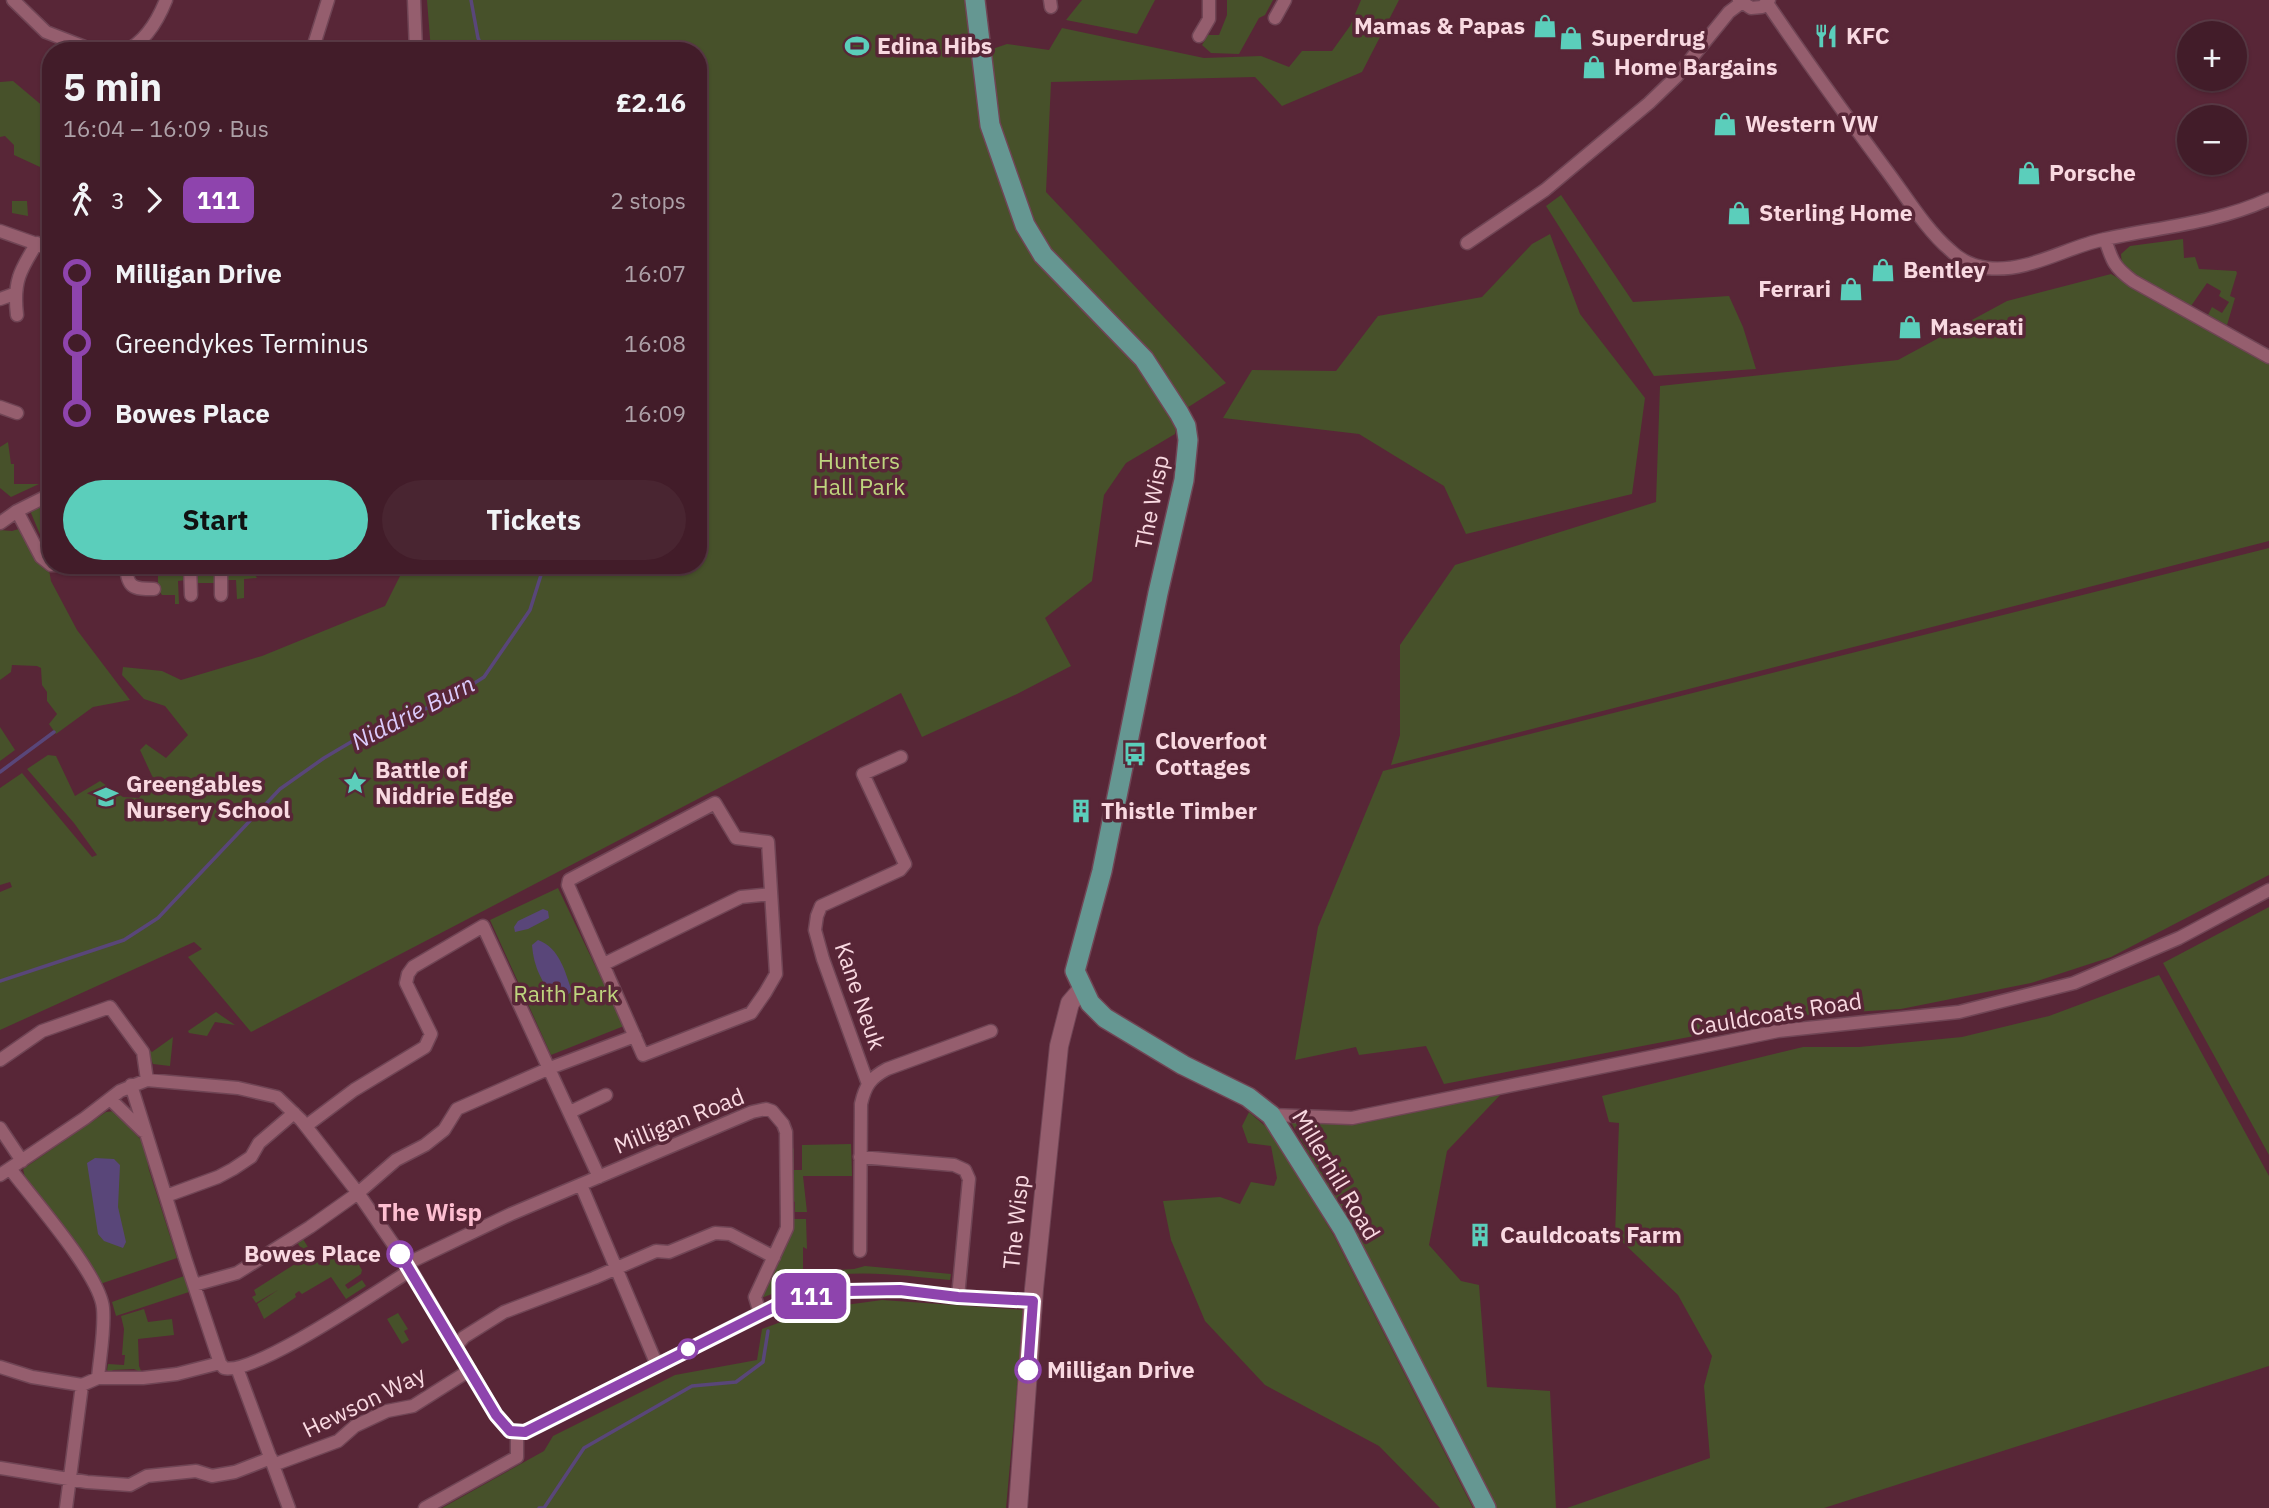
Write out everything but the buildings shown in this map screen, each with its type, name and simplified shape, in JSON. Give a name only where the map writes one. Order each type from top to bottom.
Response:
[{"type":"main road","name":"The Wisp","points":[[975,0],[990,125],[1025,225],[1043,255],[1144,359],[1179,413],[1186,426],[1188,440],[1184,480],[1158,593],[1102,871],[1075,971],[1082,989]]},
{"type":"main road","name":"Millerhill Road","points":[[1082,989],[1090,1003],[1105,1018],[1182,1065],[1248,1097],[1271,1115],[1343,1229],[1486,1508]]},
{"type":"street","points":[[13,0],[46,32],[72,42]]},
{"type":"street","points":[[139,42],[146,35],[166,0]]},
{"type":"street","points":[[315,42],[328,0]]},
{"type":"street","points":[[414,0],[416,42]]},
{"type":"street","points":[[1199,36],[1209,19],[1209,0]]},
{"type":"street","points":[[1467,243],[1545,190],[1648,103],[1678,76],[1740,1],[1751,8],[1768,2],[1817,77],[1909,200],[1949,250],[1966,262],[1986,268],[2024,266],[2084,244],[2190,225],[2241,212],[2269,199]]},
{"type":"street","points":[[1275,18],[1286,6]]},
{"type":"street","points":[[0,231],[42,245]]},
{"type":"street","points":[[2105,239],[2112,261],[2133,281],[2269,357]]},
{"type":"street","points":[[17,315],[14,294],[20,270],[37,243]]},
{"type":"street","points":[[0,299],[14,294]]},
{"type":"street","points":[[0,407],[17,413]]},
{"type":"street","points":[[0,523],[42,498]]},
{"type":"street","points":[[17,511],[42,558]]},
{"type":"street","points":[[127,574],[130,584],[139,589],[154,589]]},
{"type":"street","points":[[190,574],[191,595]]},
{"type":"street","points":[[221,574],[222,595]]},
{"type":"street","name":"Kane Neuk","points":[[868,1084],[815,930],[821,906],[901,870],[905,864],[863,775],[901,757]]},
{"type":"street","points":[[716,803],[736,838],[768,842],[771,894],[776,974],[751,1013],[643,1055],[568,885],[569,880],[716,803]]},
{"type":"street","name":"Cauldcoats Road","points":[[1271,1115],[1352,1118],[1778,1031],[1959,1012],[2074,983],[2179,937],[2269,890]]},
{"type":"street","points":[[604,964],[741,897],[771,894]]},
{"type":"street","points":[[306,1126],[354,1090],[425,1047],[431,1034],[406,983],[408,974],[413,967],[482,926],[599,1177]]},
{"type":"street","name":"The Wisp","points":[[1018,1508],[1033,1301],[1060,1040],[1070,1003],[1082,989]]},
{"type":"street","points":[[0,1060],[42,1031],[110,1007],[143,1052],[147,1080]]},
{"type":"street","points":[[860,1251],[861,1104],[872,1077],[991,1031]]},
{"type":"street","points":[[194,1285],[237,1273],[358,1193],[396,1160],[425,1145],[444,1130],[457,1109],[550,1068],[635,1037]]},
{"type":"street","points":[[98,1378],[103,1319],[101,1298],[76,1255],[5,1172],[131,1085],[147,1080],[265,1093],[277,1097],[294,1112],[358,1193],[409,1267],[505,1427],[517,1432],[531,1429],[760,1313],[811,1296],[846,1291],[900,1290],[958,1297],[1033,1301]]},
{"type":"street","points":[[131,1085],[194,1285],[224,1368],[237,1368],[296,1341],[409,1267]]},
{"type":"street","points":[[570,1112],[606,1095]]},
{"type":"street","points":[[110,1099],[146,1134]]},
{"type":"street","name":"Milligan Road","points":[[409,1267],[511,1214],[752,1112],[766,1109],[772,1111],[786,1132],[787,1228],[755,1297],[760,1313]]},
{"type":"street","points":[[166,1196],[233,1169],[251,1157],[259,1143],[294,1112]]},
{"type":"street","points":[[0,1128],[22,1161]]},
{"type":"street","points":[[860,1157],[954,1165],[965,1170],[969,1179],[958,1297]]},
{"type":"street","points":[[582,1185],[657,1365]]},
{"type":"street","points":[[456,1346],[464,1337],[504,1312],[656,1251],[669,1252],[715,1233],[730,1234],[774,1256]]},
{"type":"street","points":[[0,1367],[32,1377],[82,1385],[98,1378],[177,1374],[220,1363]]},
{"type":"street","points":[[237,1368],[289,1508]]},
{"type":"street","name":"Hewson Way","points":[[0,1468],[86,1482],[130,1485],[147,1476],[195,1471],[212,1476],[235,1472],[338,1441],[355,1426],[387,1411],[413,1406],[470,1370]]},
{"type":"street","points":[[66,1508],[82,1385]]},
{"type":"street","points":[[425,1508],[517,1457],[517,1432]]},
{"type":"green space","name":"Hunters Hall Park","points":[[427,0],[968,0],[975,55],[1007,44],[1049,50],[1062,28],[1204,58],[1261,56],[1289,67],[1302,51],[1332,51],[1350,26],[1361,0],[1399,0],[1362,72],[1282,106],[1255,77],[1051,82],[1046,192],[1226,383],[1179,413],[1175,434],[1126,463],[1104,495],[1092,581],[1045,618],[1071,666],[922,737],[901,693],[251,1032],[188,957],[202,949],[194,942],[0,1030],[0,892],[12,887],[10,882],[0,885],[0,788],[22,773],[92,857],[97,855],[74,823],[27,769],[48,755],[56,756],[75,796],[100,781],[123,797],[139,798],[153,778],[140,750],[146,744],[166,758],[188,735],[165,706],[144,699],[122,675],[123,667],[162,671],[181,680],[262,656],[385,606],[400,574],[707,574],[707,42],[430,42]]},
{"type":"green space","points":[[1082,0],[1155,0],[1137,34],[1066,20]]},
{"type":"green space","points":[[1227,0],[1273,0],[1265,15],[1259,18],[1239,54],[1211,53],[1202,45],[1208,35],[1219,35],[1227,15]]},
{"type":"green space","points":[[13,81],[42,105],[42,167],[14,155],[14,145],[5,136],[0,137],[0,82]]},
{"type":"green space","points":[[1561,195],[1633,302],[1729,296],[1743,327],[1756,369],[1654,376],[1546,206]]},
{"type":"green space","points":[[12,201],[27,201],[28,216],[12,213]]},
{"type":"green space","points":[[1550,234],[1580,314],[1645,398],[1632,494],[1466,534],[1444,486],[1359,434],[1223,418],[1252,370],[1336,371],[1378,316],[1482,297],[1532,244]]},
{"type":"green space","points":[[2183,239],[2184,258],[2195,257],[2199,269],[2236,271],[2230,296],[2235,298],[2227,325],[2208,315],[2212,307],[2222,313],[2229,302],[2219,296],[2221,291],[2207,283],[2191,306],[2135,276],[2122,265],[2121,254],[2130,246]]},
{"type":"green space","points":[[2111,274],[2269,364],[2269,541],[1391,765],[1400,735],[1400,645],[1455,565],[1656,502],[1660,386],[1898,360],[2007,301]]},
{"type":"green space","points":[[8,442],[11,464],[14,464],[14,484],[39,484],[11,497],[0,488],[0,447]]},
{"type":"green space","points":[[42,504],[42,539],[31,513]]},
{"type":"green space","points":[[22,528],[42,559],[42,574],[50,574],[77,630],[130,700],[93,707],[56,734],[49,724],[57,714],[47,701],[41,668],[12,665],[11,672],[0,680],[0,530]]},
{"type":"green space","points":[[2269,548],[2269,875],[2111,957],[2031,983],[1901,1009],[1804,1015],[1444,1084],[1426,1046],[1359,1055],[1356,1047],[1295,1060],[1318,927],[1383,771]]},
{"type":"green space","points":[[158,574],[186,574],[186,580],[178,581],[179,604],[175,604],[175,595],[162,595],[158,589]]},
{"type":"green space","points":[[198,574],[215,574],[217,583],[198,583]]},
{"type":"green space","points":[[228,574],[255,574],[257,578],[244,579],[244,598],[237,599],[236,580],[228,580]]},
{"type":"green space","points":[[0,727],[15,750],[0,761]]},
{"type":"green space","name":"Raith Park","points":[[558,888],[624,1026],[551,1055],[490,920]]},
{"type":"green space","points":[[2269,907],[2269,1155],[2163,963]]},
{"type":"green space","points":[[2159,975],[2269,1176],[2269,1366],[1824,1508],[1567,1508],[1710,1458],[1704,1386],[1712,1356],[1678,1295],[1615,1235],[1619,1123],[1609,1122],[1602,1096],[1803,1047],[1859,1047],[1962,1037],[2049,1016]]},
{"type":"green space","points":[[216,1012],[235,1025],[215,1022],[207,1036],[189,1033],[188,1031]]},
{"type":"green space","points":[[173,1037],[170,1066],[153,1064],[146,1047],[152,1052]]},
{"type":"green space","points":[[1503,1092],[1447,1151],[1429,1245],[1461,1281],[1479,1285],[1487,1387],[1550,1391],[1556,1508],[1493,1508],[1349,1227],[1291,1122],[1352,1124]]},
{"type":"green space","points":[[114,1111],[144,1143],[149,1170],[177,1258],[100,1284],[26,1182],[23,1169],[106,1112]]},
{"type":"green space","points":[[1249,1112],[1272,1132],[1334,1236],[1473,1508],[1440,1508],[1379,1446],[1265,1385],[1205,1321],[1171,1240],[1163,1201],[1220,1197],[1240,1204],[1251,1182],[1274,1186],[1277,1178],[1271,1146],[1248,1143],[1242,1126]]},
{"type":"green space","points":[[851,1144],[852,1176],[803,1176],[807,1212],[795,1212],[795,1202],[789,1198],[789,1152],[794,1148],[794,1170],[802,1170],[802,1145]]},
{"type":"green space","points":[[794,1219],[806,1219],[807,1249],[803,1247],[803,1272],[865,1266],[951,1274],[950,1280],[847,1274],[813,1279],[761,1298]]},
{"type":"green space","points":[[303,1239],[319,1265],[350,1247],[361,1263],[359,1265],[362,1270],[361,1274],[345,1285],[348,1289],[362,1280],[366,1286],[346,1299],[331,1277],[302,1294],[299,1291],[295,1294],[296,1297],[264,1319],[257,1304],[278,1290],[256,1303],[252,1297],[256,1295],[254,1290],[306,1257],[297,1242]]},
{"type":"green space","points":[[184,1276],[189,1292],[116,1316],[112,1302]]},
{"type":"green space","points":[[882,1300],[1024,1310],[1006,1508],[442,1508],[544,1451],[553,1436],[675,1375],[757,1360],[762,1329],[816,1309]]},
{"type":"green space","points":[[144,1309],[148,1322],[172,1319],[174,1335],[138,1339],[139,1366],[142,1373],[134,1369],[113,1370],[110,1373],[107,1370],[108,1364],[124,1365],[124,1329],[121,1316]]},
{"type":"green space","points":[[398,1313],[408,1329],[404,1331],[409,1340],[402,1344],[387,1319]]},
{"type":"shaded area","points":[[543,909],[548,911],[549,918],[528,929],[515,932],[514,927],[518,921]]},
{"type":"shaded area","points":[[538,940],[552,949],[564,969],[572,991],[564,998],[554,1000],[539,974],[532,945]]},
{"type":"shaded area","points":[[95,1158],[114,1159],[120,1165],[118,1207],[126,1242],[123,1248],[104,1241],[98,1234],[87,1163]]},
{"type":"waterway","name":"Niddrie Burn","points":[[471,0],[480,42]]},
{"type":"waterway","name":"Niddrie Burn","points":[[0,981],[124,940],[158,918],[280,789],[324,758],[373,729],[448,700],[484,677],[530,610],[541,574]]},
{"type":"waterway","name":"Niddrie Burn","points":[[0,772],[54,732]]},
{"type":"waterway","points":[[539,1508],[544,1508],[584,1448],[692,1386],[736,1382],[763,1362],[768,1331]]},
{"type":"bus line","name":"111","points":[[400,1254],[496,1415],[510,1431],[525,1432],[776,1306],[811,1296],[846,1291],[900,1290],[958,1297],[1033,1301],[1028,1370]]},
{"type":"place","name":"Mamas & Papas","points":[[1545,26]]},
{"type":"place","name":"KFC","points":[[1826,36]]},
{"type":"place","name":"Superdrug","points":[[1571,38]]},
{"type":"place","name":"Edina Hibs","points":[[857,46]]},
{"type":"place","name":"Home Bargains","points":[[1594,67]]},
{"type":"place","name":"Western VW","points":[[1725,124]]},
{"type":"place","name":"Porsche","points":[[2029,173]]},
{"type":"place","name":"Sterling Home","points":[[1739,213]]},
{"type":"place","name":"Bentley","points":[[1883,270]]},
{"type":"place","name":"Ferrari","points":[[1851,289]]},
{"type":"place","name":"Maserati","points":[[1910,327]]},
{"type":"place","name":"Cloverfoot Cottages","points":[[1135,754]]},
{"type":"place","name":"Battle of Niddrie Edge","points":[[355,783]]},
{"type":"place","name":"Greengables Nursery School","points":[[106,797]]},
{"type":"place","name":"Thistle Timber","points":[[1081,811]]},
{"type":"place","name":"Cauldcoats Farm","points":[[1480,1235]]},
{"type":"place","name":"Bowes Place","points":[[400,1254]]},
{"type":"place","name":"Milligan Drive","points":[[1028,1370]]},
{"type":"district","name":"The Wisp","points":[[430,1213]]}]
